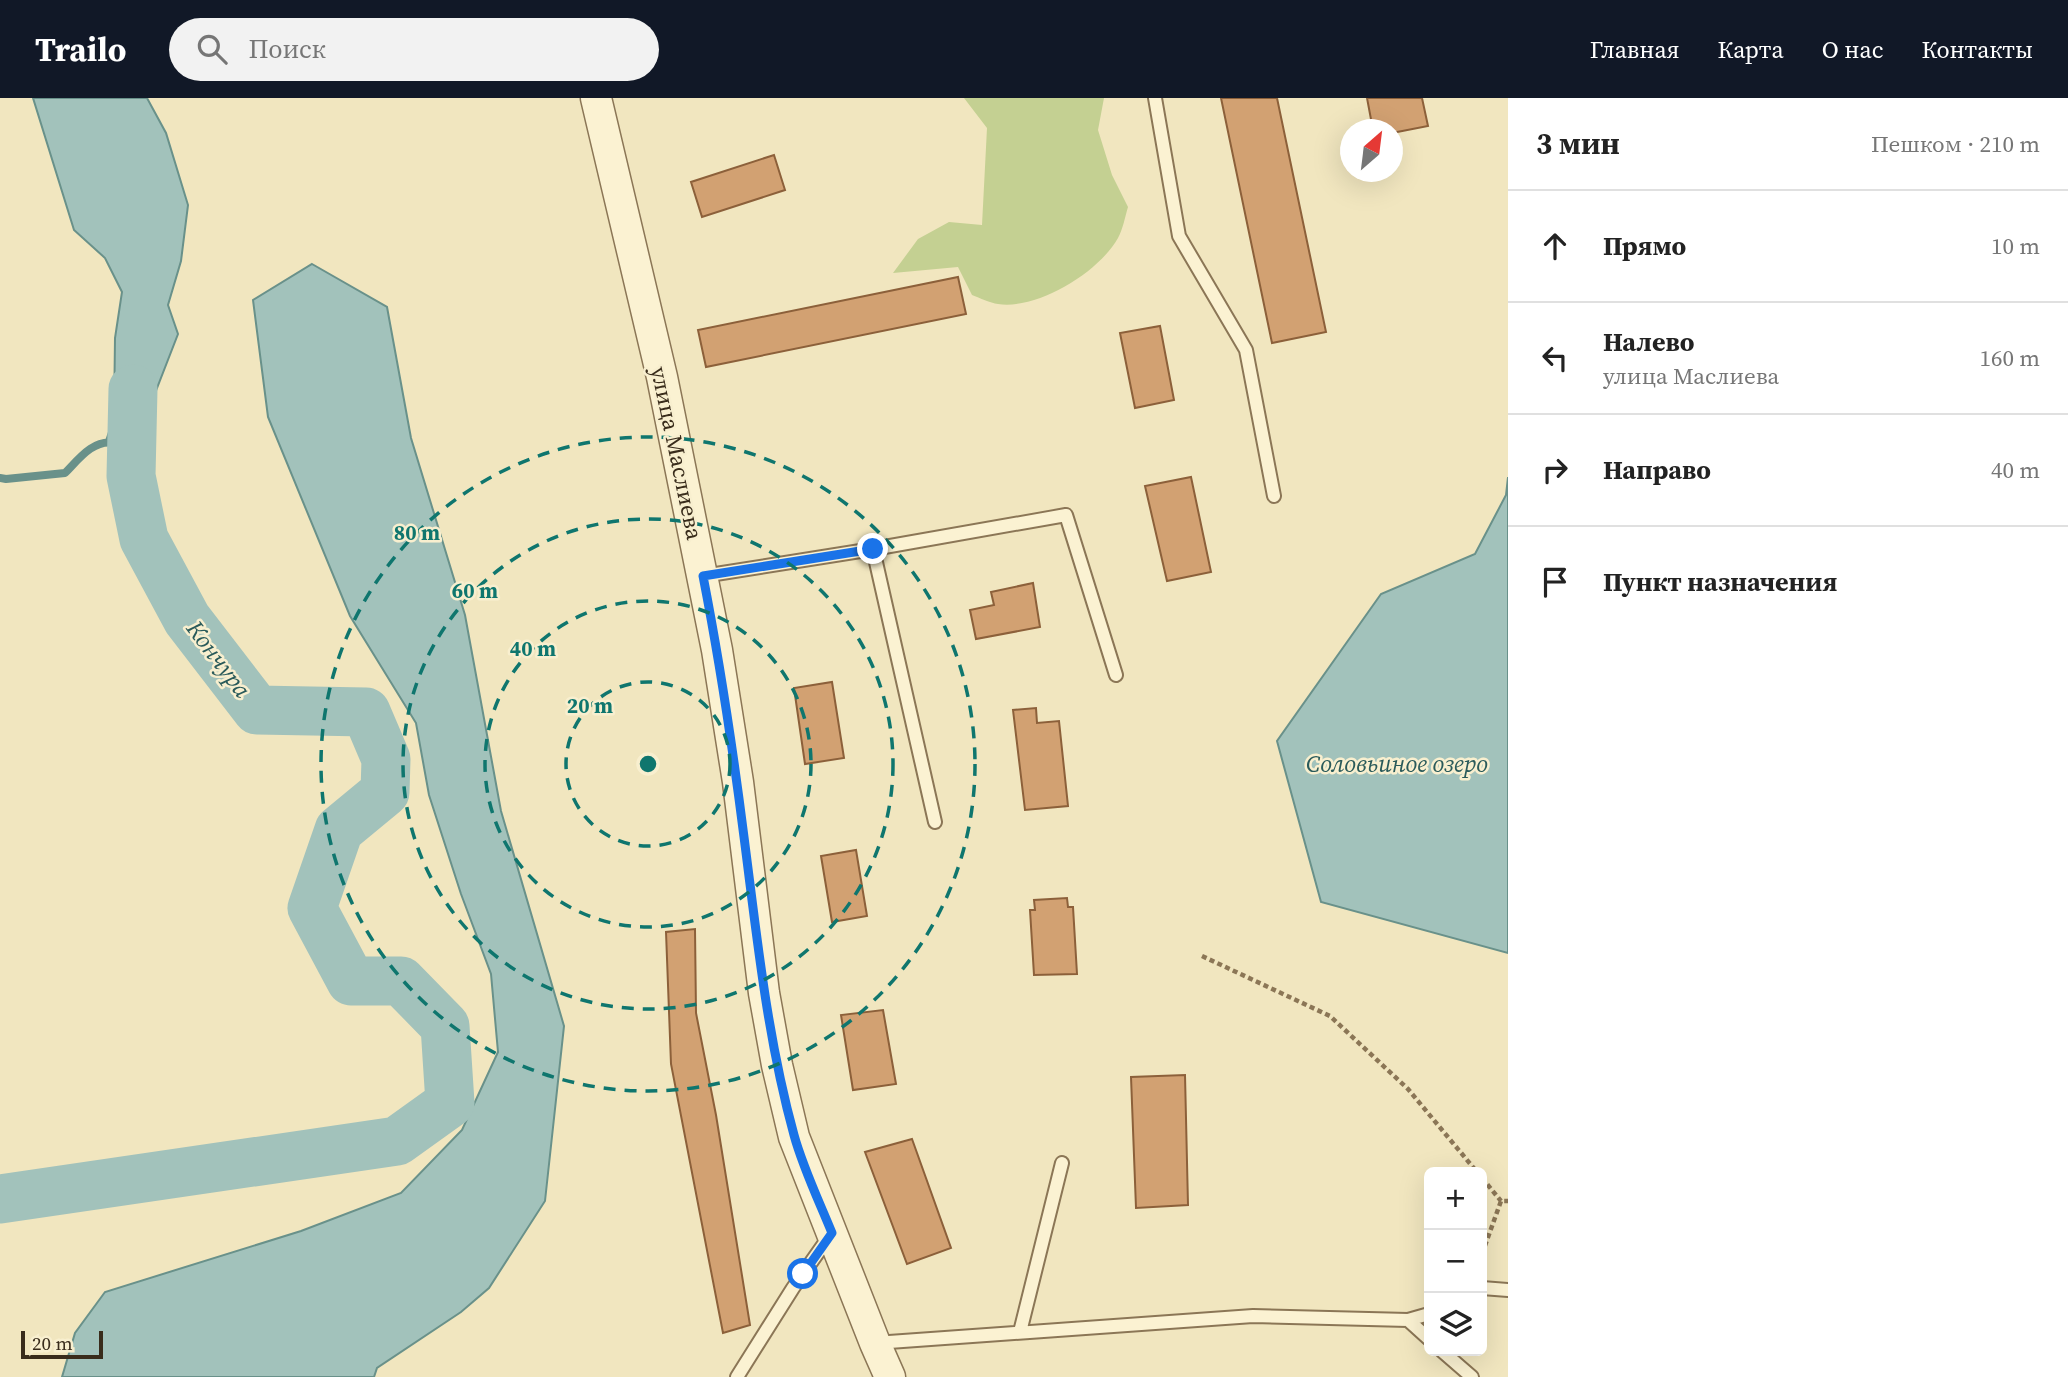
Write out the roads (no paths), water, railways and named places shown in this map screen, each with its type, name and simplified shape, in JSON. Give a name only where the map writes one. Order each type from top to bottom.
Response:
[{"type":"street","name":"улица Маслиева","points":[[596,98],[662,377],[703,576],[736,769],[764,993],[777,1065],[794,1137],[890,1377]]},
{"type":"lane","points":[[1155,98],[1179,236],[1246,350],[1273,496]]},
{"type":"lane","points":[[703,576],[1066,515],[1116,675]]},
{"type":"lane","points":[[873,549],[935,822]]},
{"type":"lane","points":[[1020,1332],[1062,1163]]},
{"type":"lane","points":[[737,1377],[793,1288],[832,1233]]},
{"type":"lane","points":[[1487,1288],[1508,1290]]},
{"type":"lane","points":[[875,1343],[1253,1317],[1408,1320],[1424,1315]]},
{"type":"lane","points":[[1408,1320],[1424,1334]]},
{"type":"lane","points":[[1448,1356],[1472,1377]]},
{"type":"water","points":[[33,98],[147,98],[166,133],[188,205],[181,261],[168,305],[178,334],[131,455],[106,441],[114,417],[115,338],[122,292],[105,258],[74,230]]},
{"type":"water","points":[[312,264],[387,307],[411,438],[465,615],[501,811],[564,1026],[545,1201],[489,1288],[461,1312],[377,1368],[374,1377],[62,1377],[75,1333],[105,1292],[301,1231],[401,1193],[462,1130],[498,1052],[491,974],[461,894],[429,795],[416,723],[350,616],[268,417],[253,300]]},
{"type":"water","name":"Соловьиное озеро","points":[[1508,477],[1508,953],[1321,902],[1277,741],[1381,594],[1475,554],[1506,495]]},
{"type":"waterway","name":"Кончура","points":[[0,1199],[397,1141],[450,1103],[445,1026],[401,981],[351,981],[312,908],[339,830],[385,792],[386,759],[366,712],[257,710],[187,619],[144,539],[131,476],[133,389]]},
{"type":"waterway","points":[[0,478],[65,473],[93,447],[114,443]]}]
